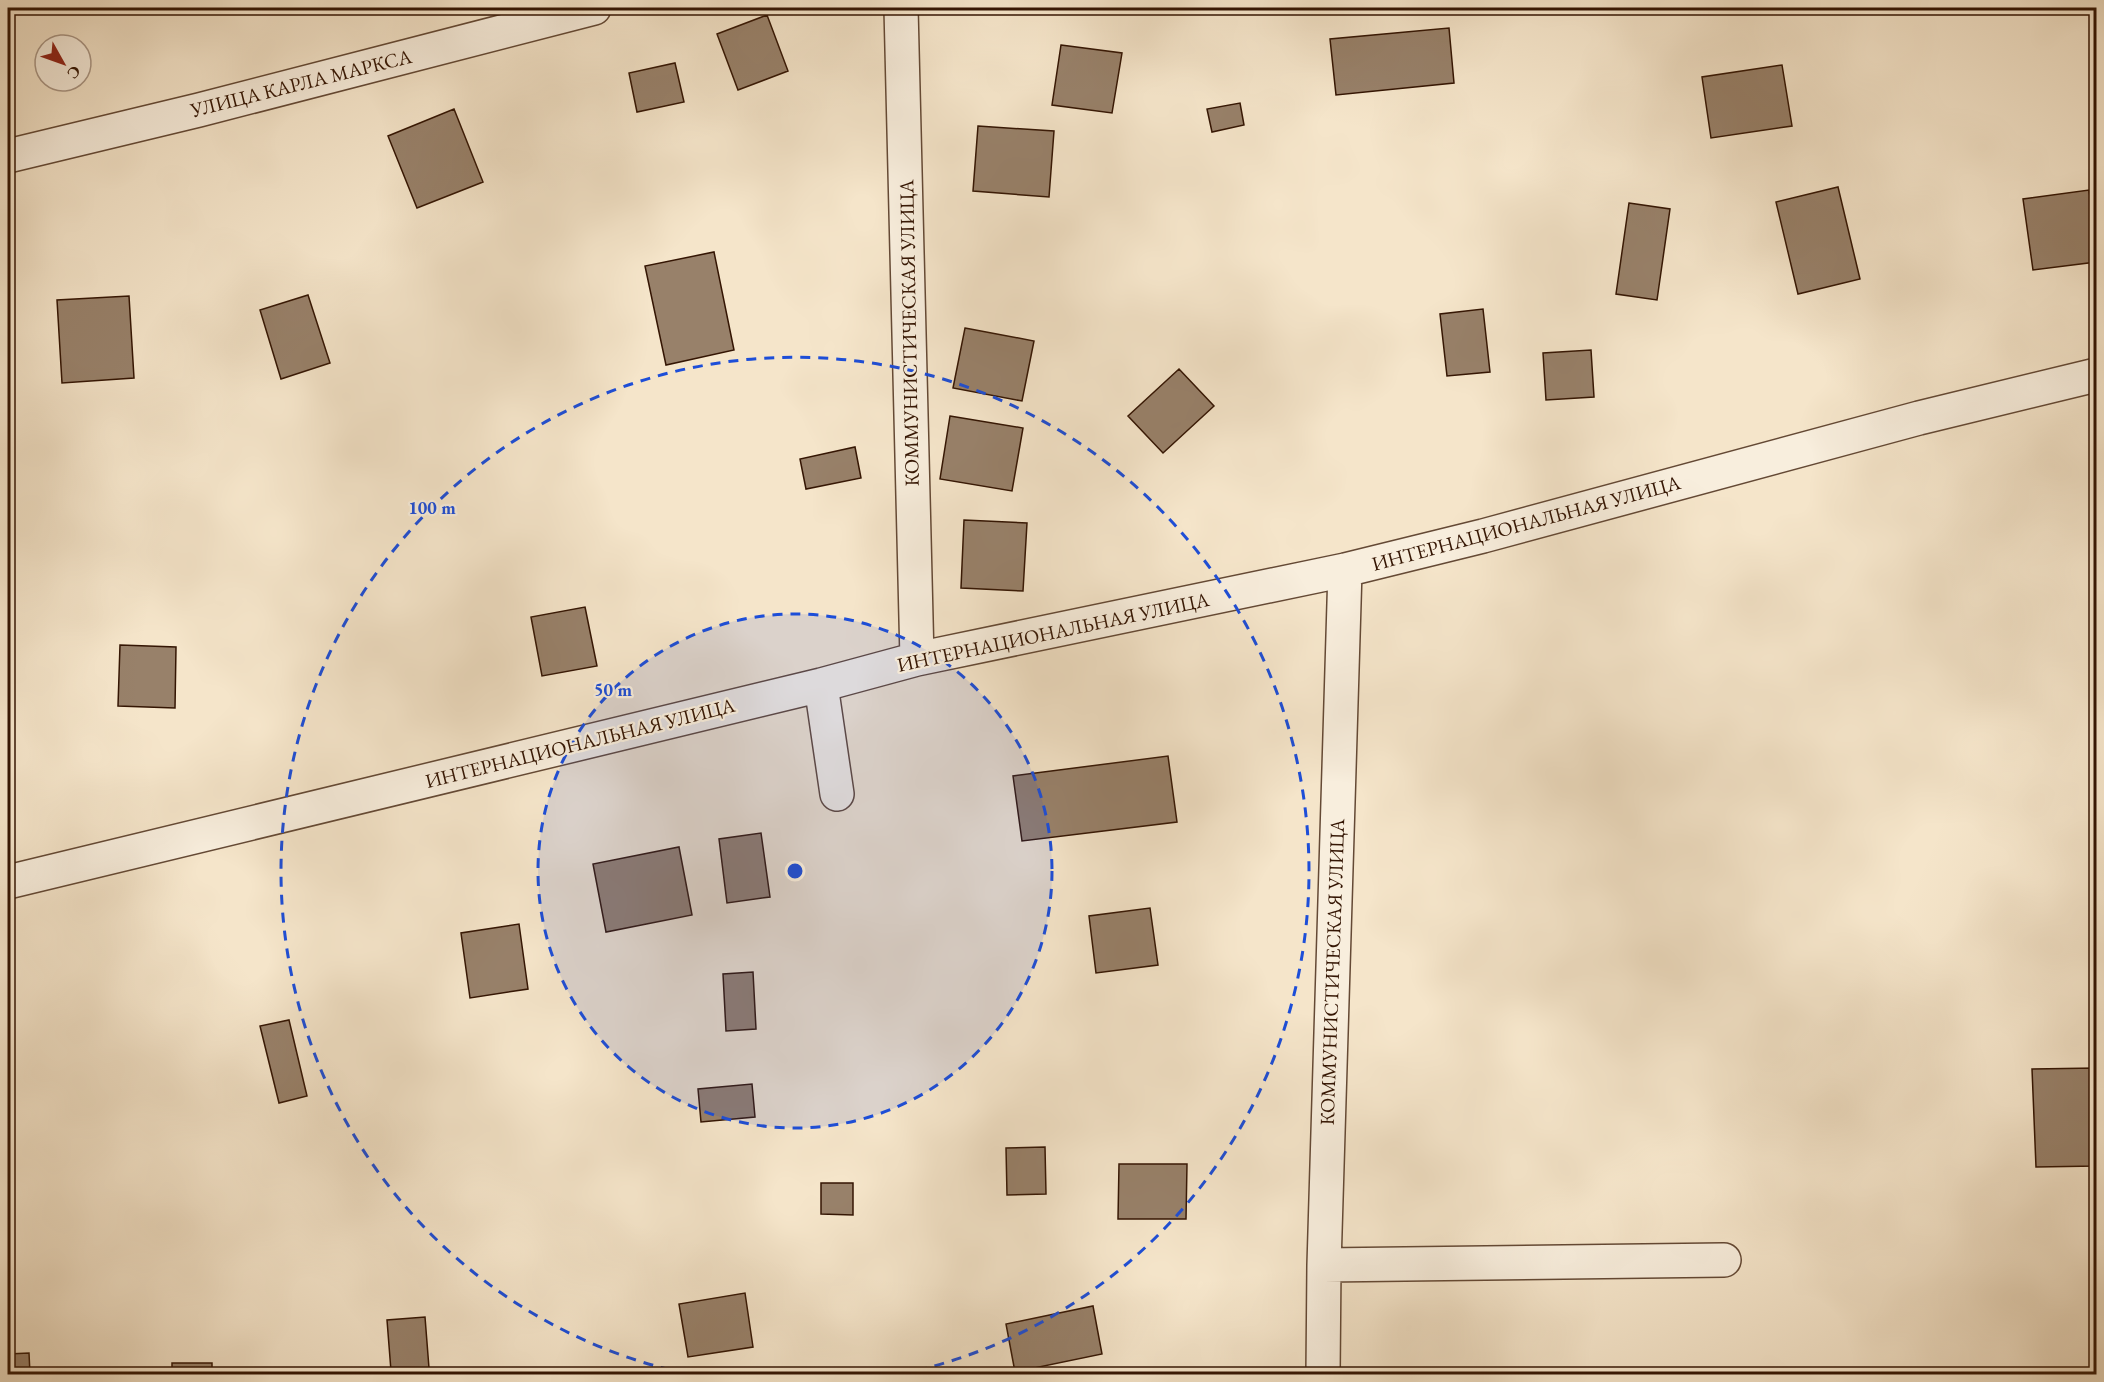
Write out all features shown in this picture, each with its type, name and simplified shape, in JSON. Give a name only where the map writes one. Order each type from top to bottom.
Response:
[{"type":"street","name":"УЛИЦА КАРЛА МАРКСА","points":[[8,156],[199,110],[594,8]]},
{"type":"street","name":"КОММУНИСТИЧЕСКАЯ УЛИЦА","points":[[901,8],[917,659]]},
{"type":"street","name":"ИНТЕРНАЦИОНАЛЬНАЯ УЛИЦА","points":[[8,882],[821,685],[917,659],[1344,570],[1495,532],[1919,418],[2097,375]]},
{"type":"street","name":"КОММУНИСТИЧЕСКАЯ УЛИЦА","points":[[1323,1374],[1324,1265],[1344,570]]},
{"type":"street","points":[[821,685],[837,794]]},
{"type":"street","points":[[1324,1265],[1724,1260]]},
{"type":"building","points":[[767,15],[788,71],[738,90],[717,34]]},
{"type":"building","points":[[1449,28],[1454,83],[1336,95],[1330,39]]},
{"type":"building","points":[[1061,45],[1122,53],[1112,113],[1052,105]]},
{"type":"building","points":[[675,63],[684,102],[637,112],[629,73]]},
{"type":"building","points":[[1782,65],[1792,126],[1711,138],[1702,77]]},
{"type":"building","points":[[1240,103],[1244,125],[1212,132],[1207,109]]},
{"type":"building","points":[[454,109],[483,182],[417,208],[388,136]]},
{"type":"building","points":[[978,126],[1054,131],[1049,197],[973,191]]},
{"type":"building","points":[[1838,187],[1860,279],[1798,294],[1776,202]]},
{"type":"building","points":[[2089,190],[2096,241],[2096,262],[2033,270],[2023,199]]},
{"type":"building","points":[[1629,203],[1670,209],[1657,300],[1616,294]]},
{"type":"building","points":[[714,252],[734,350],[666,365],[645,266]]},
{"type":"building","points":[[308,295],[330,363],[281,379],[260,310]]},
{"type":"building","points":[[129,296],[134,378],[62,383],[57,300]]},
{"type":"building","points":[[1483,309],[1490,372],[1447,376],[1440,314]]},
{"type":"building","points":[[965,328],[1034,341],[1022,401],[953,388]]},
{"type":"building","points":[[1591,350],[1594,397],[1546,400],[1543,353]]},
{"type":"building","points":[[1179,369],[1214,406],[1163,453],[1128,416]]},
{"type":"building","points":[[950,416],[1023,428],[1012,491],[940,479]]},
{"type":"building","points":[[855,447],[861,478],[806,489],[800,459]]},
{"type":"building","points":[[964,520],[1027,523],[1023,591],[961,588]]},
{"type":"building","points":[[585,607],[597,666],[542,676],[531,617]]},
{"type":"building","points":[[120,645],[176,647],[175,708],[118,706]]},
{"type":"building","points":[[1168,756],[1177,822],[1022,841],[1013,776]]},
{"type":"building","points":[[761,833],[770,897],[727,903],[719,839]]},
{"type":"building","points":[[679,847],[692,915],[606,932],[593,864]]},
{"type":"building","points":[[1150,908],[1158,965],[1096,973],[1089,916]]},
{"type":"building","points":[[519,924],[528,989],[470,998],[461,933]]},
{"type":"building","points":[[753,972],[756,1029],[726,1031],[723,974]]},
{"type":"building","points":[[289,1020],[307,1096],[279,1103],[260,1026]]},
{"type":"building","points":[[2096,1068],[2096,1166],[2036,1167],[2032,1069]]},
{"type":"building","points":[[752,1084],[755,1117],[701,1122],[698,1089]]},
{"type":"building","points":[[1045,1147],[1046,1194],[1007,1195],[1006,1148]]},
{"type":"building","points":[[1119,1164],[1187,1164],[1186,1219],[1118,1219]]},
{"type":"building","points":[[821,1183],[853,1183],[853,1215],[821,1214]]},
{"type":"building","points":[[745,1293],[753,1347],[688,1357],[679,1304]]},
{"type":"building","points":[[1093,1306],[1102,1354],[1015,1372],[1006,1324]]},
{"type":"building","points":[[425,1317],[429,1368],[391,1371],[387,1320]]},
{"type":"building","points":[[29,1353],[30,1374],[8,1374],[8,1354]]},
{"type":"building","points":[[172,1363],[212,1363],[212,1374],[172,1374]]}]
